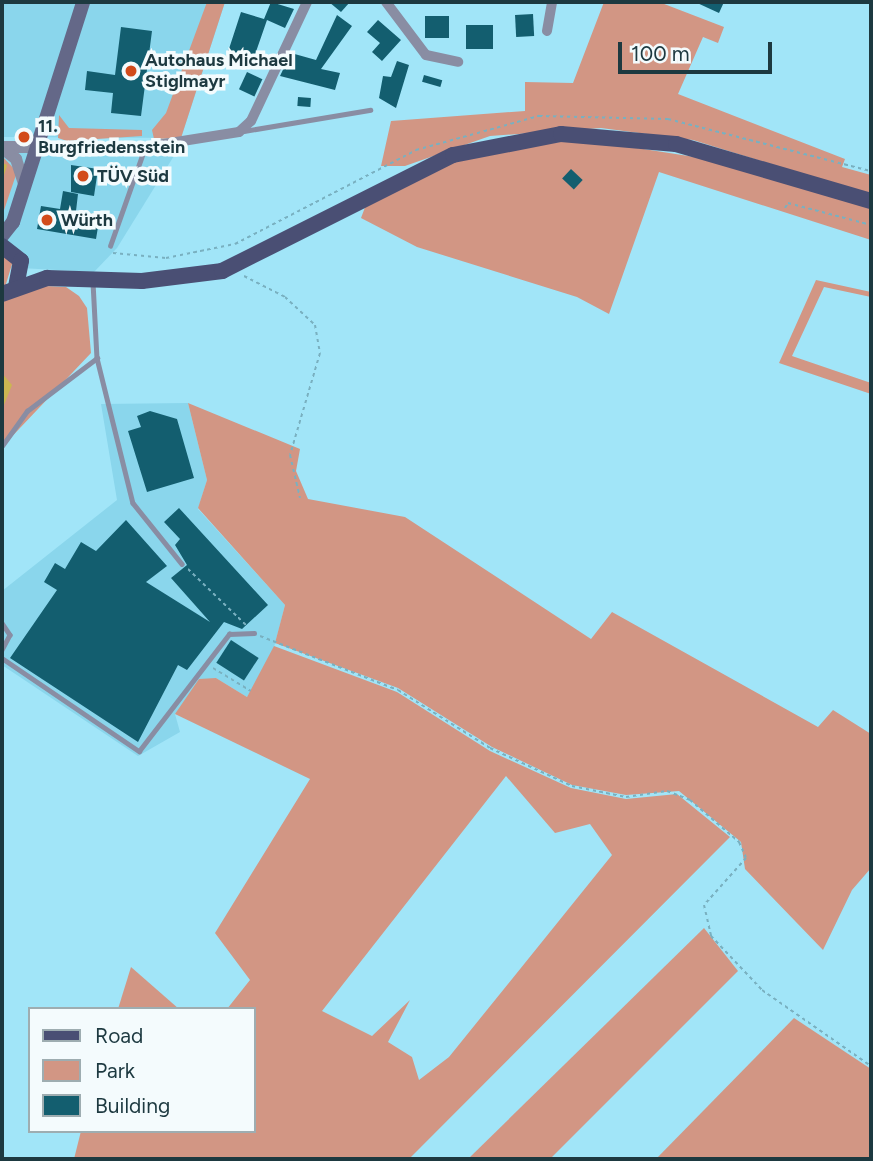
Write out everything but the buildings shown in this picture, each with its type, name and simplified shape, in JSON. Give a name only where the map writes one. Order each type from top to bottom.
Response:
[{"type":"main road","points":[[83,2],[13,222],[9,290],[47,278],[93,281],[184,278],[238,266],[433,163],[490,143],[561,134],[676,144],[871,201]]},
{"type":"main road","points":[[2,236],[13,222]]},
{"type":"main road","points":[[13,254],[47,278]]},
{"type":"street","points":[[2,147],[145,147],[239,132],[251,121],[307,2]]},
{"type":"street","points":[[386,2],[426,55],[458,62]]},
{"type":"street","points":[[547,31],[552,2]]},
{"type":"street","points":[[2,147],[16,159],[25,186]]},
{"type":"lane","points":[[239,132],[370,110]]},
{"type":"lane","points":[[110,246],[145,147]]},
{"type":"lane","points":[[93,281],[97,358],[133,503],[182,564]]},
{"type":"lane","points":[[2,446],[27,411],[97,358]]},
{"type":"lane","points":[[2,623],[10,635],[2,650]]},
{"type":"lane","points":[[2,658],[139,751],[229,634],[254,633]]},
{"type":"path","points":[[110,246],[122,258],[145,260],[235,244],[416,150],[539,116],[668,119],[871,171]]},
{"type":"path","points":[[785,208],[788,203],[871,225]]},
{"type":"path","points":[[238,266],[315,325],[320,353],[290,455],[300,498]]},
{"type":"path","points":[[182,564],[254,633],[285,651],[398,690],[490,748],[572,786],[626,797],[667,791],[690,800],[739,842],[746,858],[704,905],[710,936],[762,990],[871,1066]]},
{"type":"path","points":[[208,664],[251,691]]},
{"type":"shaded area","points":[[2,2],[225,2],[181,138],[2,137]]},
{"type":"shaded area","points":[[177,151],[117,248],[94,272],[2,267],[2,153]]},
{"type":"shaded area","points":[[2,373],[12,385],[2,410]]},
{"type":"shaded area","points":[[188,403],[207,480],[198,509],[285,605],[271,659],[247,697],[216,678],[175,714],[180,732],[138,756],[2,665],[2,591],[117,500],[101,404]]},
{"type":"green space","points":[[207,2],[225,2],[181,138],[154,139],[152,130],[166,113]]},
{"type":"green space","points":[[604,2],[659,2],[724,27],[718,43],[703,37],[678,94],[845,159],[842,167],[871,175],[871,195],[693,140],[601,128],[490,136],[405,166],[381,166],[391,121],[525,111],[525,82],[573,83]]},
{"type":"green space","points":[[59,115],[69,128],[142,130],[142,136],[67,141],[58,138]]},
{"type":"green space","points":[[580,139],[720,161],[871,206],[871,240],[659,172],[609,314],[577,297],[417,247],[361,218],[367,202],[470,155]]},
{"type":"green space","points":[[2,156],[17,172],[2,216]]},
{"type":"green space","points":[[2,255],[13,261],[6,284],[66,287],[79,296],[87,308],[91,353],[2,447]]},
{"type":"green space","points":[[816,280],[871,292],[871,297],[824,287],[792,356],[871,383],[871,394],[779,363]]},
{"type":"green space","points":[[188,403],[300,449],[296,471],[308,499],[405,517],[591,639],[612,612],[818,727],[833,710],[871,734],[871,868],[852,890],[823,950],[745,869],[741,842],[679,791],[626,795],[572,785],[492,747],[398,688],[275,643],[285,605],[198,508],[207,480]]},
{"type":"green space","points":[[274,646],[397,692],[490,751],[571,788],[626,799],[677,794],[730,837],[409,1159],[74,1159],[80,1133],[256,1133],[256,1007],[229,1007],[250,980],[215,933],[310,779],[175,714],[199,679],[216,678],[247,697]],"holes":[[[506,776],[555,833],[590,824],[612,855],[449,1057],[419,1080],[412,1057],[388,1042],[410,1000],[372,1036],[322,1011]]]},
{"type":"green space","points":[[704,928],[738,971],[550,1159],[468,1159]]},
{"type":"green space","points":[[131,967],[177,1007],[119,1007]]},
{"type":"green space","points":[[794,1018],[871,1069],[871,1159],[656,1159]]},
{"type":"waterway","points":[[2,175],[5,166]]},
{"type":"place","name":"Autohaus Michael Stiglmayr","points":[[131,71]]},
{"type":"place","name":"11. Burgfriedensstein","points":[[24,137]]},
{"type":"place","name":"TÜV Süd","points":[[83,176]]},
{"type":"place","name":"Würth","points":[[47,220]]}]
